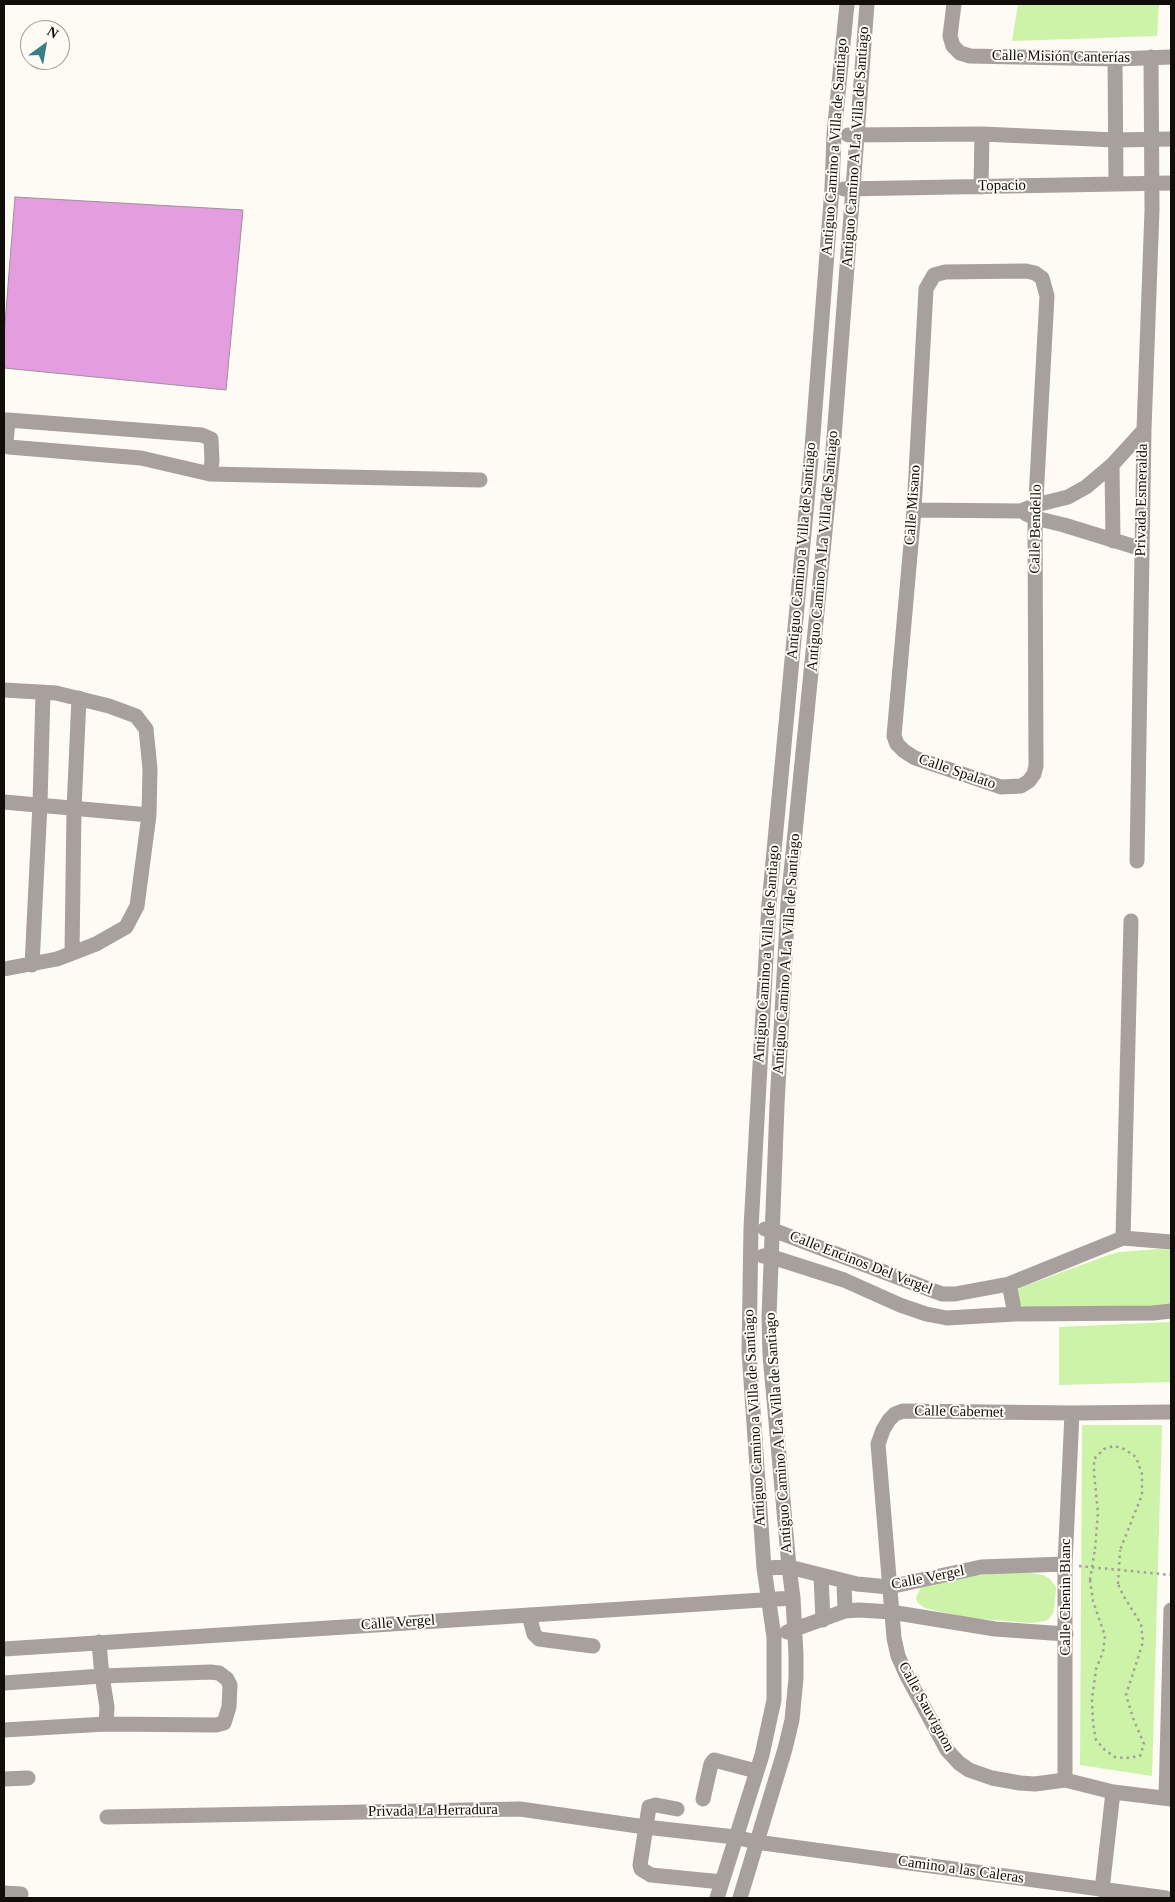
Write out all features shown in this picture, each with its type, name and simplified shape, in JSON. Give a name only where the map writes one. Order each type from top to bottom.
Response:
[{"type":"street","name":"Antiguo Camino a Villa de Santiago","points":[[717,1898],[767,1735],[774,1700],[774,1637],[764,1568],[749,1352],[748,1317],[752,1255],[751,1228],[769,904],[812,448],[832,188],[834,134],[847,4]]},
{"type":"street","name":"Antiguo Camino A La Villa de Santiago","points":[[740,1898],[778,1774],[792,1720],[796,1678],[793,1598],[788,1567],[770,1355],[769,1317],[788,903],[833,451],[867,4]]},
{"type":"street","name":"Calle Misión Canterías","points":[[954,4],[950,36],[953,46],[960,53],[970,56],[1115,59],[1171,57]]},
{"type":"street","name":"Privada Esmeralda","points":[[1137,860],[1144,430],[1152,183],[1151,58]]},
{"type":"street","points":[[1115,59],[1116,184]]},
{"type":"street","points":[[834,134],[982,134],[1115,140],[1171,139]]},
{"type":"street","points":[[981,187],[982,134]]},
{"type":"street","name":"Topacio","points":[[832,188],[1171,183]]},
{"type":"street","name":"Calle Bendello","points":[[934,275],[945,272],[1026,271],[1035,273],[1042,278],[1047,296],[1035,512],[1036,766],[1034,774],[1029,781]]},
{"type":"street","name":"Calle Misano","points":[[894,736],[914,510],[926,289],[934,275]]},
{"type":"street","points":[[210,474],[212,461],[211,439],[202,435],[6,420],[6,442],[10,447],[141,458],[210,474],[480,480]]},
{"type":"street","points":[[1035,512],[1086,487],[1112,465],[1144,430]]},
{"type":"street","points":[[1112,465],[1113,541]]},
{"type":"street","points":[[914,510],[1035,512],[1064,525],[1142,549]]},
{"type":"street","points":[[4,690],[56,693],[136,716],[146,729],[150,769],[149,815],[137,906],[126,927],[104,940],[72,953],[32,965],[4,969]]},
{"type":"street","points":[[32,965],[40,804],[43,692]]},
{"type":"street","points":[[72,953],[78,698]]},
{"type":"street","name":"Calle Spalato","points":[[894,736],[897,744],[915,758],[1001,787],[1021,786],[1029,781]]},
{"type":"street","points":[[4,802],[149,815]]},
{"type":"street","points":[[1123,1238],[1131,921]]},
{"type":"street","name":"Calle Encinos Del Vergel","points":[[751,1228],[773,1230],[942,1294],[955,1294],[1009,1284],[1123,1238],[1171,1242]]},
{"type":"street","name":"Calle Encinos Del Vergel","points":[[752,1255],[772,1258],[844,1280],[900,1305],[926,1314],[947,1318],[1015,1314],[1153,1313],[1171,1311]]},
{"type":"street","points":[[1009,1284],[1015,1314]]},
{"type":"street","name":"Calle Cabernet","points":[[889,1587],[878,1444],[882,1430],[895,1414],[903,1411],[1171,1412]]},
{"type":"street","name":"Calle Chenin Blanc","points":[[1065,1780],[1065,1564],[1072,1413]]},
{"type":"street","name":"Calle Vergel","points":[[764,1568],[788,1567],[857,1584],[889,1587],[981,1567],[1065,1564]]},
{"type":"street","points":[[821,1576],[823,1620]]},
{"type":"street","points":[[844,1581],[845,1611]]},
{"type":"street","name":"Calle Sauvignon","points":[[889,1587],[894,1638],[898,1656],[942,1743],[959,1763],[969,1770],[992,1778],[1020,1783],[1035,1784],[1065,1780],[1114,1792],[1169,1799]]},
{"type":"street","name":"Calle Vergel","points":[[4,1648],[793,1598]]},
{"type":"street","points":[[1169,1799],[1171,1610]]},
{"type":"street","name":"Calle Vergel","points":[[774,1637],[845,1611],[891,1612],[995,1629],[1066,1634]]},
{"type":"street","points":[[529,1615],[534,1634],[538,1639],[593,1646]]},
{"type":"street","points":[[99,1642],[107,1707],[106,1724]]},
{"type":"street","points":[[4,1683],[102,1676],[210,1672],[219,1673],[230,1685],[229,1707],[224,1723],[216,1725],[106,1724],[4,1730]]},
{"type":"street","points":[[703,1799],[710,1764],[714,1760],[756,1771]]},
{"type":"street","points":[[4,1779],[28,1778]]},
{"type":"street","points":[[1102,1890],[1114,1792]]},
{"type":"street","points":[[677,1809],[656,1805],[649,1807],[640,1865],[643,1871],[651,1875],[722,1882]]},
{"type":"street","name":"Privada La Herradura","points":[[107,1817],[520,1809],[645,1827],[735,1837],[756,1842]]},
{"type":"street","name":"Camino a las Caleras","points":[[756,1842],[1166,1898]]},
{"type":"street","points":[[4,1893],[21,1894]]},
{"type":"path","points":[[1114,1446],[1124,1449],[1136,1457],[1142,1474],[1142,1495],[1120,1550],[1118,1584],[1141,1624],[1143,1642],[1126,1695],[1144,1744],[1140,1756],[1126,1758],[1115,1757],[1096,1740],[1092,1716],[1096,1668],[1103,1652],[1105,1636],[1093,1600],[1090,1580],[1098,1513],[1094,1459],[1104,1449],[1114,1446]]},
{"type":"path","points":[[1065,1564],[1171,1574]]},
{"type":"green space","points":[[1018,4],[1159,4],[1157,36],[1012,41]]},
{"type":"green space","points":[[1171,1250],[1171,1303],[1167,1306],[1024,1307],[1020,1304],[1017,1292],[1019,1288],[1119,1252]]},
{"type":"green space","points":[[1170,1322],[1171,1382],[1059,1385],[1059,1327]]},
{"type":"green space","points":[[1082,1425],[1162,1425],[1152,1776],[1080,1765]]},
{"type":"green space","points":[[1032,1573],[1043,1575],[1050,1579],[1056,1587],[1053,1613],[1049,1619],[1032,1623],[968,1618],[925,1608],[918,1603],[916,1598],[921,1587],[961,1576]]},
{"type":"building","points":[[15,197],[243,210],[226,390],[4,368],[4,336]]}]
